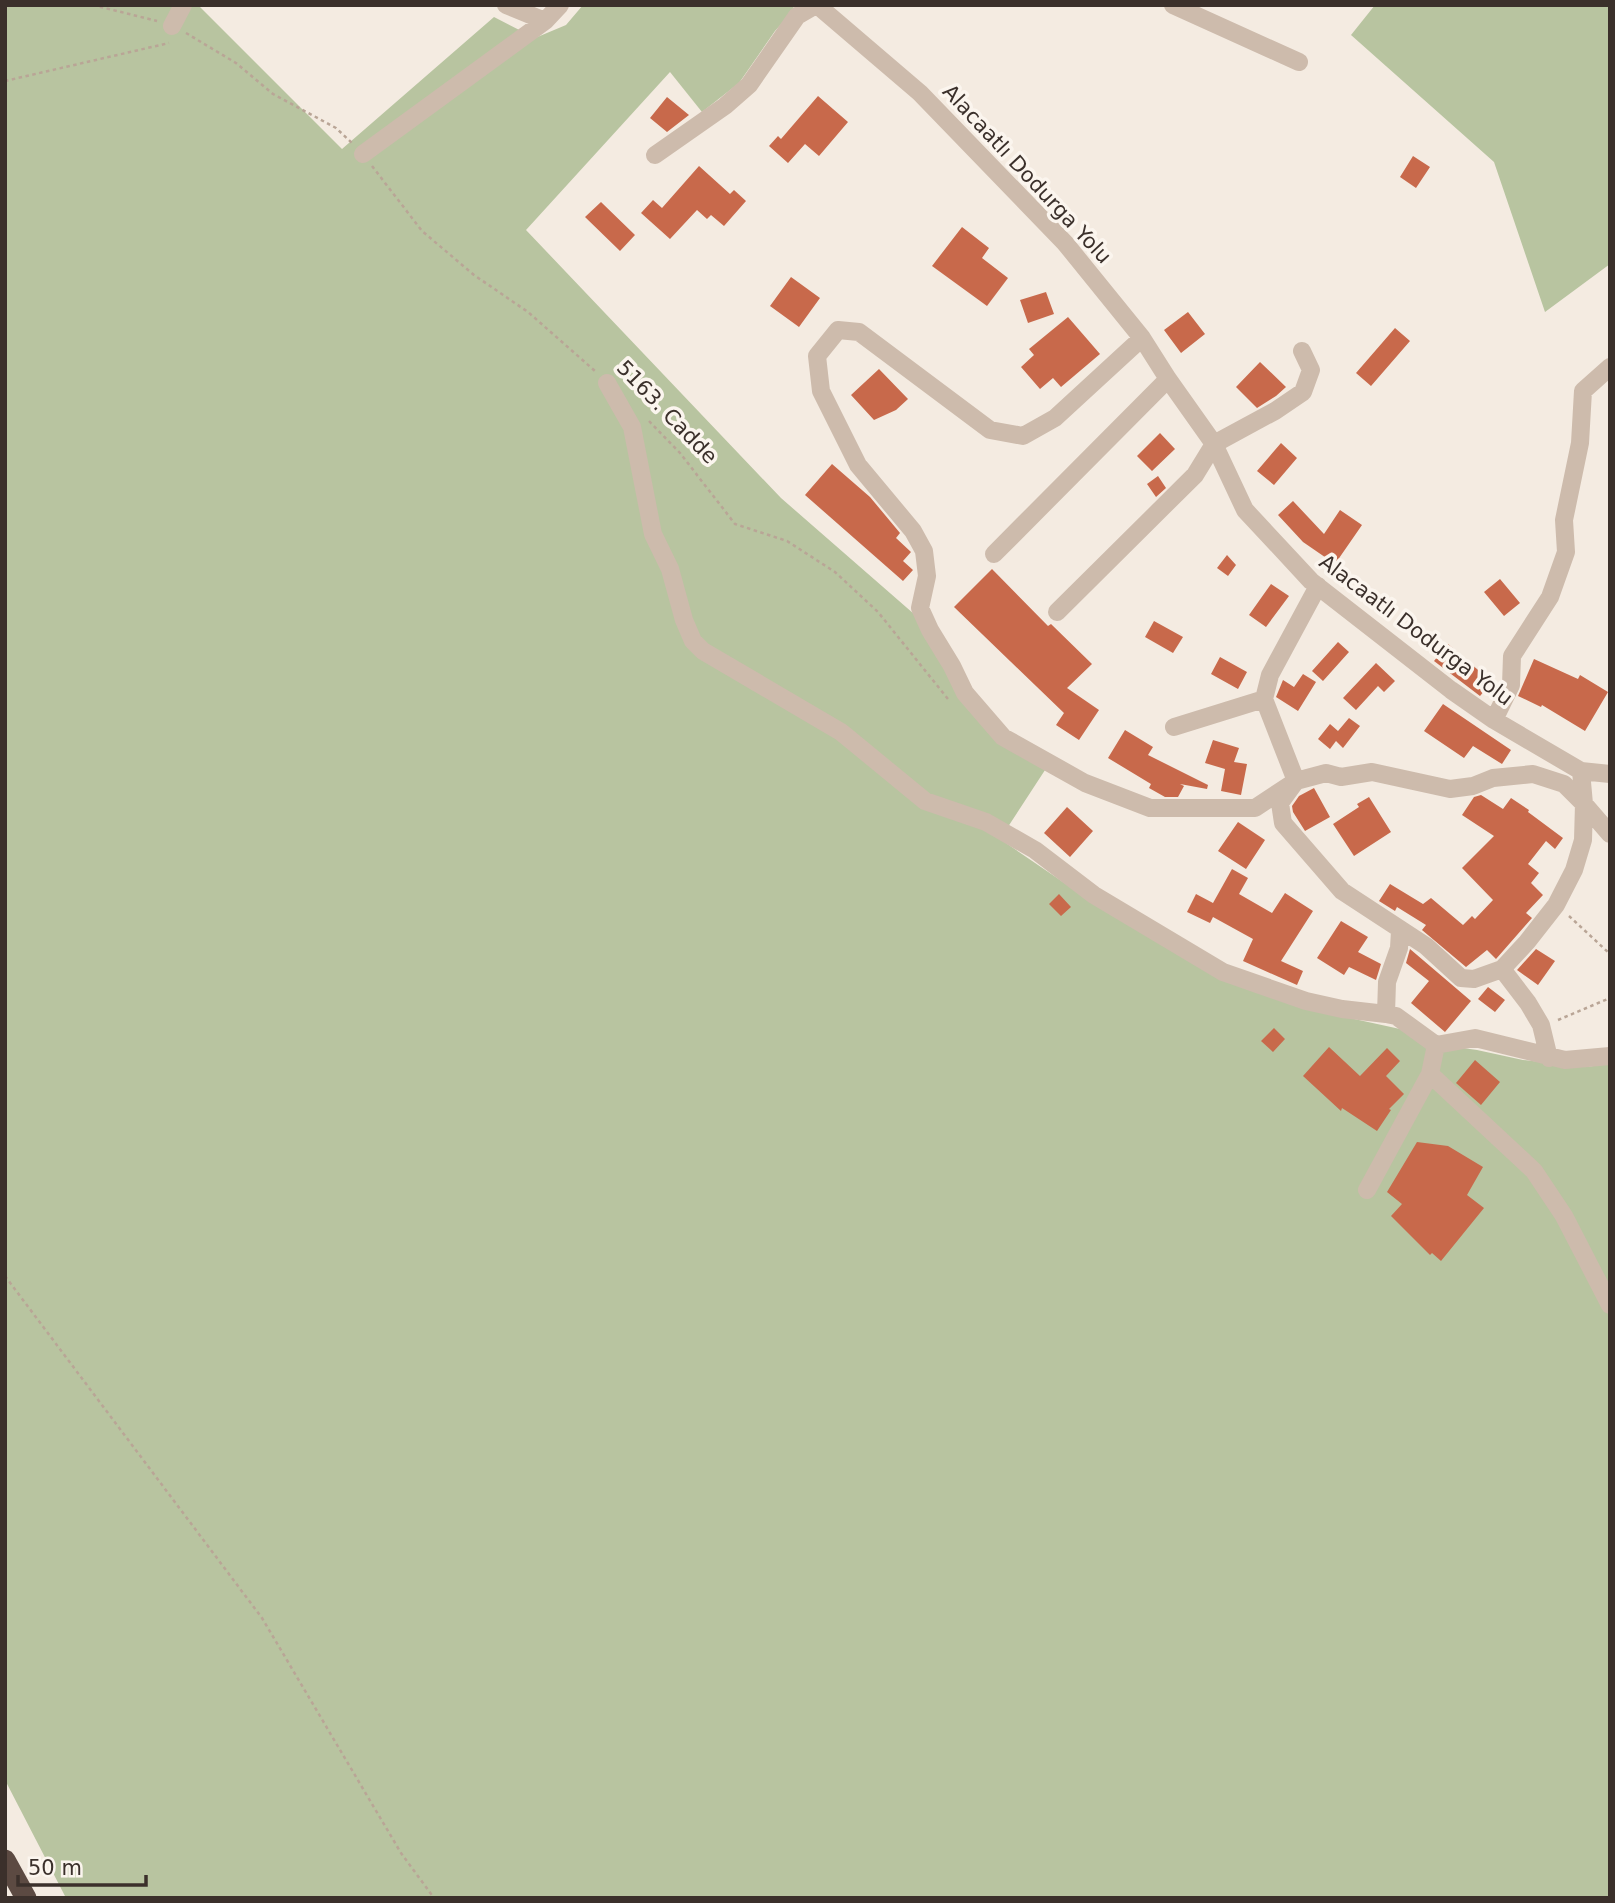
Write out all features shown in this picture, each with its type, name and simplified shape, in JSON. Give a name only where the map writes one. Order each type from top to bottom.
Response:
[{"type":"highway","points":[[5,1860],[26,1898]]},
{"type":"street","points":[[175,36],[183,5]]},
{"type":"street","points":[[506,5],[545,21]]},
{"type":"street","points":[[363,154],[545,21],[560,5]]},
{"type":"street","points":[[655,155],[726,106],[749,85],[797,16],[817,5]]},
{"type":"street","name":"Alacaatlı Dodurga Yolu","points":[[817,5],[930,103],[1065,243],[1142,338],[1214,444],[1245,510],[1311,581],[1451,690],[1494,720],[1581,771],[1610,774]]},
{"type":"street","points":[[1173,5],[1299,62]]},
{"type":"street","points":[[1142,338],[1055,418],[1023,436],[990,430],[859,332],[838,330],[817,356],[821,391],[858,465],[913,531],[924,551],[927,576],[920,608],[930,630],[965,693],[1003,737],[1085,783],[1150,808],[1255,808],[1296,781],[1326,773],[1341,777],[1372,772],[1450,789],[1473,786],[1493,778],[1533,774],[1564,784],[1610,834]]},
{"type":"street","points":[[1057,612],[1195,475],[1214,444],[1275,411],[1303,392],[1311,370],[1302,351]]},
{"type":"street","points":[[1494,720],[1511,685],[1512,656],[1550,597],[1566,552],[1564,520],[1580,443],[1583,391],[1610,367]]},
{"type":"street","points":[[994,554],[1168,379]]},
{"type":"street","points":[[607,383],[632,427],[653,534],[670,569],[684,620],[693,641],[703,651],[841,732],[925,801],[996,827],[1035,850],[1094,895],[1223,972],[1306,1001],[1396,1016],[1436,1045],[1475,1038],[1549,1058],[1565,1060],[1610,1056]]},
{"type":"street","points":[[1296,781],[1264,699],[1270,675],[1318,586]]},
{"type":"street","points":[[1174,727],[1264,699]]},
{"type":"street","points":[[1296,781],[1280,803],[1283,823],[1342,891],[1426,946],[1461,978],[1474,979],[1502,969],[1556,905],[1574,870],[1583,840],[1581,771]]},
{"type":"street","points":[[1386,1014],[1387,982],[1399,948],[1400,931]]},
{"type":"street","points":[[1502,969],[1541,1025],[1549,1058]]},
{"type":"street","points":[[1367,1191],[1430,1074],[1436,1045]]},
{"type":"street","points":[[1430,1074],[1534,1171],[1564,1216],[1610,1306]]},
{"type":"path","name":"5163. Cadde","points":[[93,5],[136,15],[175,36],[195,37],[236,63],[273,94],[335,128],[363,154],[422,231],[474,275],[528,312],[607,383]]},
{"type":"path","points":[[5,81],[175,36],[195,37]]},
{"type":"path","name":"5163. Cadde","points":[[649,421],[680,453],[735,524],[787,541],[835,572],[878,612],[948,700]]},
{"type":"path","points":[[1556,905],[1610,954]]},
{"type":"path","points":[[1541,1025],[1578,1013],[1610,998]]},
{"type":"path","points":[[5,1276],[262,1618],[401,1853],[434,1898]]},
{"type":"green space","points":[[5,5],[198,5],[342,149],[494,17],[535,38],[566,25],[583,5],[793,5],[794,10],[775,31],[739,83],[702,112],[670,72],[526,230],[781,498],[914,614],[968,708],[1047,767],[1000,839],[1082,895],[1304,1008],[1400,1029],[1420,1042],[1523,1060],[1585,1067],[1610,1064],[1610,1898],[66,1898],[5,1780]]},
{"type":"green space","points":[[1375,5],[1610,5],[1610,264],[1545,312],[1494,162],[1351,35]]},
{"type":"building","points":[[818,96],[848,122],[819,156],[805,144],[788,163],[769,146],[778,136],[781,139]]},
{"type":"building","points":[[667,97],[689,115],[667,132],[650,118]]},
{"type":"building","points":[[1413,156],[1430,167],[1416,188],[1400,177]]},
{"type":"building","points":[[699,166],[730,194],[734,190],[746,201],[724,226],[711,215],[707,219],[697,210],[670,239],[641,213],[653,200],[662,208]]},
{"type":"building","points":[[601,202],[635,235],[620,251],[585,217]]},
{"type":"building","points":[[962,227],[989,248],[982,258],[1008,278],[987,306],[932,266]]},
{"type":"building","points":[[791,277],[820,298],[799,327],[770,306]]},
{"type":"building","points":[[1046,292],[1054,314],[1028,323],[1020,300]]},
{"type":"building","points":[[1188,312],[1205,334],[1181,353],[1164,330]]},
{"type":"building","points":[[1068,317],[1100,354],[1061,387],[1053,378],[1040,389],[1021,367],[1034,355],[1029,349]]},
{"type":"building","points":[[1395,328],[1410,341],[1371,386],[1356,373]]},
{"type":"building","points":[[1260,362],[1286,387],[1257,408],[1236,387]]},
{"type":"building","points":[[879,369],[908,399],[896,410],[874,420],[851,395]]},
{"type":"building","points":[[1160,433],[1175,449],[1152,471],[1137,456]]},
{"type":"building","points":[[1281,443],[1297,458],[1274,485],[1257,471]]},
{"type":"building","points":[[832,464],[870,497],[900,533],[896,538],[911,552],[903,561],[913,570],[903,581],[805,495]]},
{"type":"building","points":[[1158,476],[1166,488],[1156,497],[1147,484]]},
{"type":"building","points":[[1293,501],[1324,534],[1340,510],[1362,525],[1335,564],[1303,542],[1278,515]]},
{"type":"building","points":[[1227,555],[1236,565],[1228,576],[1217,568]]},
{"type":"building","points":[[992,569],[1048,626],[1051,624],[1092,664],[1067,688],[1099,710],[1079,740],[1056,725],[1064,713],[954,607]]},
{"type":"building","points":[[1500,579],[1520,603],[1504,616],[1484,592]]},
{"type":"building","points":[[1271,584],[1289,596],[1266,627],[1249,615]]},
{"type":"building","points":[[1154,621],[1183,637],[1173,653],[1145,637]]},
{"type":"building","points":[[1338,642],[1349,652],[1323,681],[1312,671]]},
{"type":"building","points":[[1448,644],[1492,682],[1480,696],[1434,661]]},
{"type":"building","points":[[1220,657],[1247,672],[1238,689],[1211,674]]},
{"type":"building","points":[[1534,659],[1578,679],[1580,675],[1608,692],[1585,731],[1542,705],[1541,707],[1518,696]]},
{"type":"building","points":[[1376,663],[1395,681],[1384,692],[1378,686],[1356,710],[1343,698]]},
{"type":"building","points":[[1303,674],[1316,682],[1298,711],[1276,697],[1283,680],[1294,687]]},
{"type":"building","points":[[1443,704],[1511,750],[1502,764],[1473,746],[1464,758],[1424,731]]},
{"type":"building","points":[[1349,718],[1360,726],[1343,748],[1336,741],[1330,749],[1318,739],[1330,724],[1338,731]]},
{"type":"building","points":[[1125,730],[1153,747],[1148,755],[1208,785],[1207,789],[1180,784],[1184,786],[1178,797],[1165,797],[1149,788],[1151,784],[1108,758]]},
{"type":"building","points":[[1213,740],[1239,748],[1234,762],[1247,764],[1241,795],[1221,791],[1225,769],[1205,763]]},
{"type":"building","points":[[1314,788],[1330,817],[1305,831],[1292,806],[1299,796]]},
{"type":"building","points":[[1481,795],[1503,809],[1511,798],[1563,838],[1555,849],[1546,841],[1528,864],[1539,873],[1531,883],[1543,895],[1526,913],[1532,918],[1496,959],[1487,950],[1466,967],[1422,930],[1426,925],[1397,907],[1395,911],[1379,901],[1390,884],[1423,904],[1431,898],[1463,925],[1472,916],[1475,919],[1493,900],[1462,868],[1494,836],[1462,815],[1474,797]]},
{"type":"building","points":[[1369,797],[1391,832],[1354,856],[1333,824]]},
{"type":"building","points":[[1067,807],[1093,831],[1070,857],[1044,833]]},
{"type":"building","points":[[1238,822],[1265,840],[1246,869],[1218,851]]},
{"type":"building","points":[[1232,869],[1248,878],[1239,894],[1272,913],[1285,893],[1313,911],[1281,961],[1303,971],[1297,985],[1243,961],[1253,939],[1213,917],[1210,923],[1187,912],[1196,894],[1213,903]]},
{"type":"building","points":[[1059,894],[1071,907],[1061,916],[1049,904]]},
{"type":"building","points":[[1341,921],[1368,937],[1358,952],[1381,964],[1376,980],[1349,967],[1344,975],[1317,958]]},
{"type":"building","points":[[1410,949],[1471,1001],[1445,1032],[1411,1003],[1429,981],[1406,963]]},
{"type":"building","points":[[1536,949],[1555,961],[1538,985],[1517,970]]},
{"type":"building","points":[[1488,987],[1505,1000],[1495,1012],[1478,999]]},
{"type":"building","points":[[1274,1028],[1285,1039],[1273,1052],[1261,1041]]},
{"type":"building","points":[[1329,1047],[1360,1076],[1387,1048],[1400,1061],[1386,1076],[1404,1094],[1389,1109],[1391,1110],[1377,1131],[1342,1108],[1341,1111],[1303,1076]]},
{"type":"building","points":[[1475,1060],[1500,1082],[1481,1105],[1456,1083]]},
{"type":"building","points":[[1417,1142],[1448,1146],[1483,1167],[1467,1195],[1484,1208],[1441,1261],[1432,1253],[1430,1255],[1391,1216],[1402,1204],[1387,1192]]}]
